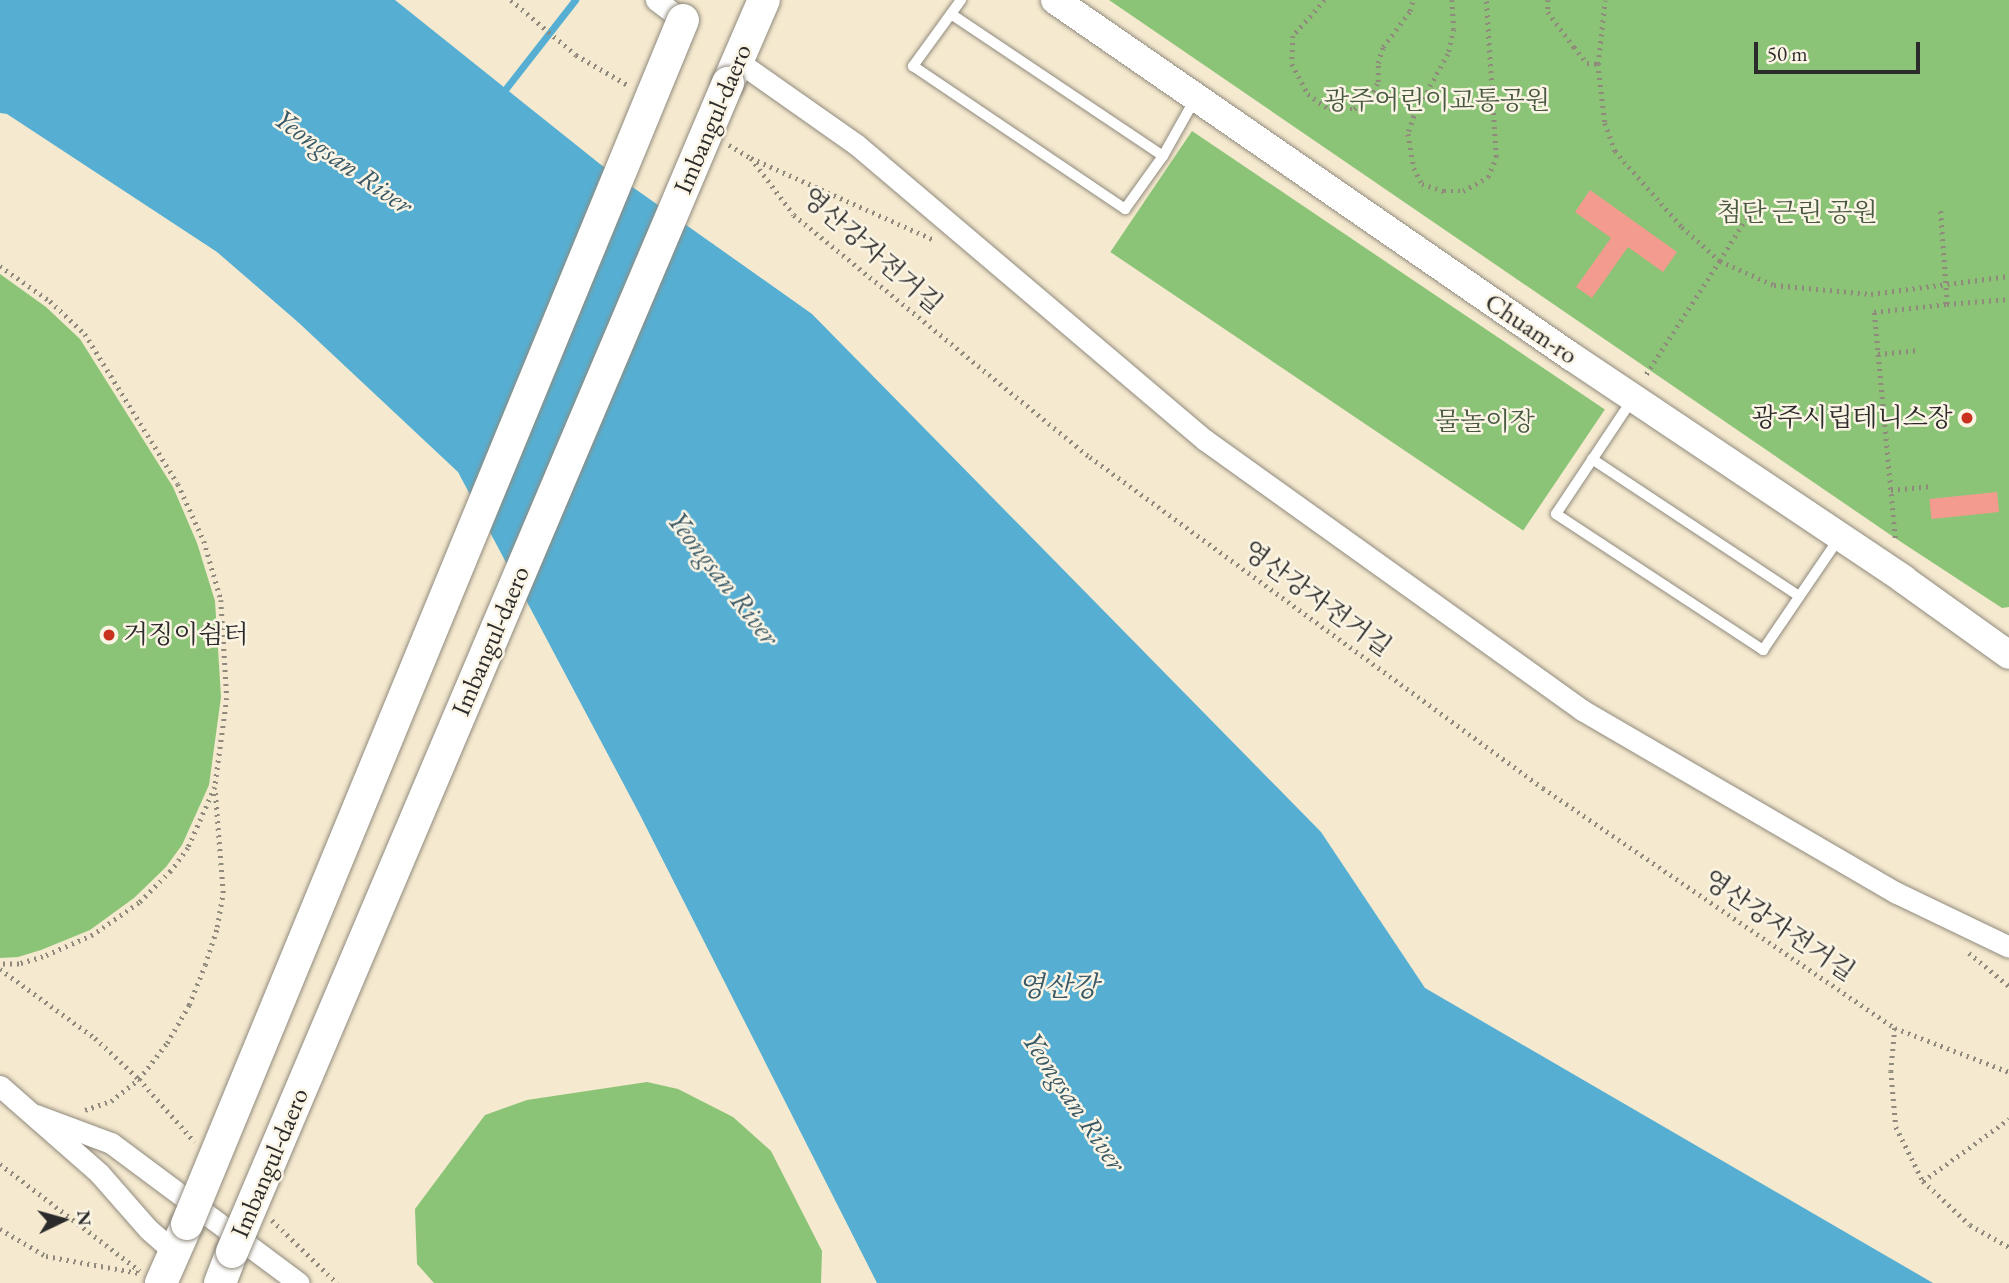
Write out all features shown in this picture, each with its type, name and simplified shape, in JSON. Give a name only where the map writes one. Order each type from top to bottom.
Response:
[{"type":"main road","name":"Imbangul-daero","points":[[220,1283],[764,0]]},
{"type":"main road","name":"Imbangul-daero","points":[[152,1278],[174,1238],[687,10]]},
{"type":"street","points":[[656,0],[687,10]]},
{"type":"street","name":"Chuam-ro","points":[[1055,0],[1195,99],[1639,387],[1840,536],[2009,655]]},
{"type":"street","points":[[733,73],[857,145],[1205,440],[1582,710],[1897,893],[2009,947]]},
{"type":"street","points":[[0,1086],[174,1238]]},
{"type":"street","points":[[36,1115],[111,1143],[299,1283]]},
{"type":"lane","points":[[961,0],[914,66],[1125,209],[1163,156],[1195,99]]},
{"type":"lane","points":[[951,14],[1163,156]]},
{"type":"lane","points":[[1639,387],[1556,514],[1763,650],[1840,536]]},
{"type":"lane","points":[[1592,459],[1800,596]]},
{"type":"path","points":[[512,0],[576,55],[634,89]]},
{"type":"path","points":[[1325,0],[1293,36],[1292,64],[1308,94],[1329,109],[1354,109],[1370,98],[1378,82],[1378,63],[1383,47],[1410,11],[1413,0]]},
{"type":"path","points":[[1452,0],[1454,29],[1448,54],[1414,116],[1408,134],[1409,151],[1422,184],[1444,191],[1463,191],[1488,177],[1496,157],[1486,0]]},
{"type":"path","points":[[1548,0],[1548,12],[1574,47],[1587,62],[1598,64]]},
{"type":"path","points":[[1605,0],[1598,64],[1605,123],[1615,151],[1674,219],[1720,261],[1774,285],[1871,295],[2009,276]]},
{"type":"path","name":"영산강자전거길","points":[[728,144],[751,158],[947,246]]},
{"type":"path","name":"영산강자전거길","points":[[751,158],[794,215],[1090,457],[1543,788],[1895,1028],[2009,1072]]},
{"type":"path","points":[[1639,387],[1758,200]]},
{"type":"path","points":[[1940,207],[1947,304]]},
{"type":"path","points":[[0,266],[50,301],[85,334],[126,396],[192,512],[221,600],[227,698],[215,787],[223,892],[217,927],[189,1005],[167,1042],[139,1079],[124,1093]]},
{"type":"path","points":[[1895,538],[1874,312],[2009,299]]},
{"type":"path","points":[[1878,354],[1919,350]]},
{"type":"path","points":[[1891,491],[1932,486]]},
{"type":"path","points":[[0,966],[19,964],[70,948],[139,903],[188,848],[215,787]]},
{"type":"path","points":[[0,966],[95,1038],[139,1079],[201,1149]]},
{"type":"path","points":[[1895,1028],[1891,1072],[1896,1127],[1923,1181],[1970,1225],[2009,1247]]},
{"type":"path","points":[[1923,1181],[2009,1119]]},
{"type":"path","points":[[0,1164],[152,1278]]},
{"type":"path","points":[[0,1229],[46,1256],[152,1278]]},
{"type":"path","points":[[152,1278],[174,1238]]},
{"type":"green space","name":"첨단 근린 공원","points":[[1109,0],[2009,0],[2009,607],[2002,608],[1895,538]]},
{"type":"green space","name":"물놀이장","points":[[1192,131],[1605,409],[1523,531],[1110,252]]},
{"type":"green space","name":"거징이쉼터","points":[[0,274],[46,307],[80,339],[173,487],[197,543],[215,601],[221,697],[209,785],[182,845],[166,867],[134,898],[90,930],[41,950],[18,957],[0,958]]},
{"type":"green space","points":[[647,1082],[678,1089],[733,1117],[771,1151],[822,1251],[821,1283],[434,1283],[417,1264],[415,1209],[485,1115],[527,1100]]},
{"type":"water","name":"영산강","points":[[0,0],[395,0],[600,164],[812,314],[1321,832],[1425,988],[1933,1283],[877,1283],[639,813],[458,472],[299,323],[217,252],[7,114],[0,113]]},
{"type":"building","points":[[1590,190],[1677,252],[1663,272],[1628,247],[1592,298],[1576,287],[1611,238],[1575,212]]},
{"type":"building","points":[[1997,492],[1999,512],[1931,519],[1929,499]]},
{"type":"waterway","points":[[500,96],[575,0]]},
{"type":"place","name":"광주시립테니스장","points":[[1967,418]]},
{"type":"place","name":"거징이쉼터","points":[[109,635]]},
{"type":"park label","name":"광주어린이교통공원","points":[[1437,101]]},
{"type":"water label","name":"Yeongsan River","points":[[344,161]]},
{"type":"water label","name":"Yeongsan River","points":[[724,578]]},
{"type":"water label","name":"Yeongsan River","points":[[1075,1101]]}]
